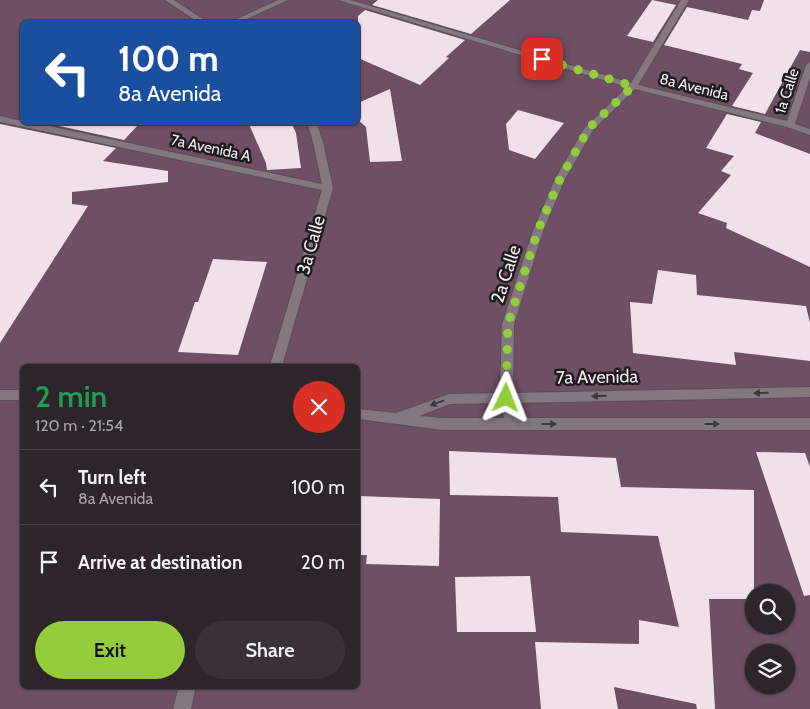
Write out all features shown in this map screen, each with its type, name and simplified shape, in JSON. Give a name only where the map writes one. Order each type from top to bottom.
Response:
[{"type":"street","points":[[169,0],[200,20]]},
{"type":"street","points":[[239,20],[284,0]]},
{"type":"street","name":"8a Avenida","points":[[342,0],[633,86],[790,125],[810,132]]},
{"type":"street","name":"2a Calle","points":[[512,424],[506,398],[508,324],[538,230],[560,179],[589,128],[633,86],[685,0]]},
{"type":"street","name":"1a Calle","points":[[790,125],[810,65]]},
{"type":"street","name":"7a Avenida A","points":[[0,118],[20,122]]},
{"type":"street","name":"7a Avenida A","points":[[33,125],[328,188]]},
{"type":"street","name":"3a Calle","points":[[277,364],[328,188],[318,142],[312,125]]},
{"type":"street","name":"7a Avenida","points":[[360,414],[396,418],[449,399],[810,392]]},
{"type":"street","points":[[0,395],[20,396]]},
{"type":"street","points":[[396,418],[443,424],[810,424]]},
{"type":"street","points":[[182,709],[187,689]]},
{"type":"shaded area","points":[[0,0],[810,0],[810,709],[0,709]]},
{"type":"building","points":[[378,0],[510,0],[471,34],[372,5]]},
{"type":"building","points":[[652,0],[676,5],[653,42],[627,36]]},
{"type":"building","points":[[764,0],[810,0],[810,52],[800,50],[765,114],[732,106],[753,73],[739,69],[742,64],[664,45],[687,7],[748,20],[752,10],[760,11]]},
{"type":"building","points":[[365,10],[465,40],[420,85],[360,59],[360,20],[358,20],[358,16]]},
{"type":"building","points":[[390,89],[402,161],[370,162],[366,127],[360,122],[360,102]]},
{"type":"building","points":[[518,110],[564,123],[535,159],[509,150],[506,124]]},
{"type":"building","points":[[727,114],[761,122],[755,133],[810,154],[810,267],[726,228],[727,223],[698,213],[731,175],[721,171],[734,156],[706,148]]},
{"type":"building","points":[[0,124],[116,148],[103,161],[168,171],[168,182],[72,192],[72,204],[88,206],[0,343]]},
{"type":"building","points":[[55,125],[138,125],[124,140]]},
{"type":"building","points":[[249,125],[292,125],[296,133],[301,168],[267,170],[266,163]]},
{"type":"building","points":[[213,259],[267,262],[238,355],[178,352],[195,302],[198,302]]},
{"type":"building","points":[[658,270],[696,275],[697,295],[806,306],[810,323],[810,361],[734,352],[736,365],[633,353],[630,302],[652,304]]},
{"type":"building","points":[[449,451],[616,458],[621,487],[754,490],[754,584],[745,584],[745,599],[709,599],[715,709],[697,709],[696,704],[614,687],[618,709],[541,709],[535,642],[639,644],[639,620],[679,627],[658,536],[561,532],[558,497],[450,495]]},
{"type":"building","points":[[756,452],[805,453],[810,467],[810,595],[804,596]]},
{"type":"building","points":[[360,496],[440,499],[439,566],[366,564],[367,555],[360,555]]},
{"type":"building","points":[[530,576],[536,632],[457,632],[455,577]]},
{"type":"route","points":[[506,398],[508,324],[538,230],[560,179],[589,128],[633,86],[542,59]]}]
